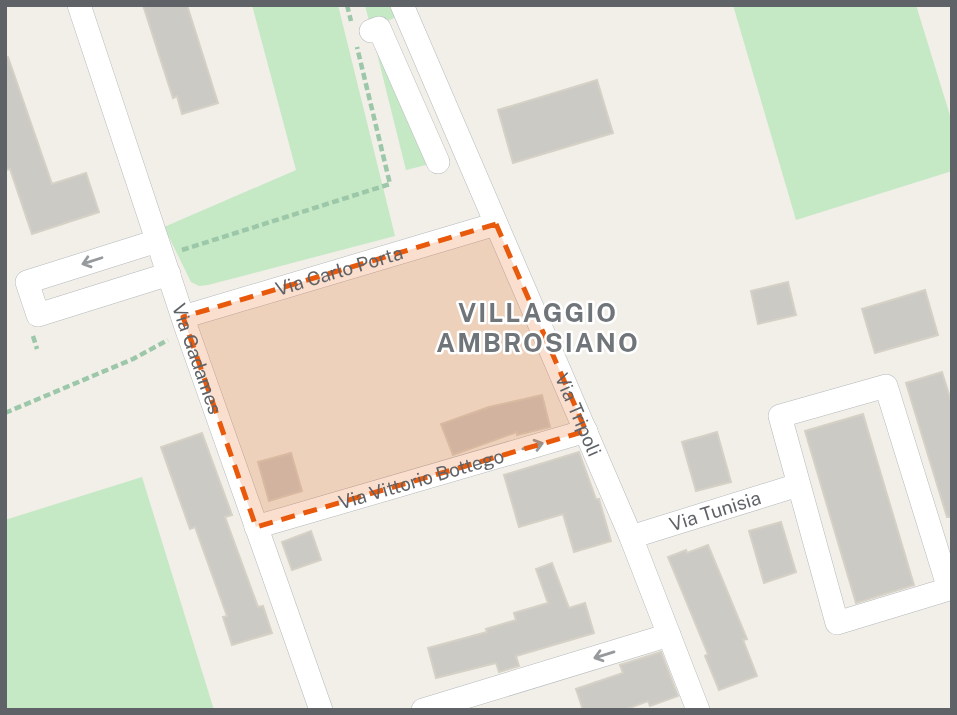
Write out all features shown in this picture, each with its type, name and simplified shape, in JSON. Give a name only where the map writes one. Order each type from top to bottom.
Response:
[{"type":"street","name":"Via Gadames","points":[[79,5],[185,323],[321,710]]},
{"type":"street","name":"Via Tripoli","points":[[402,5],[631,537],[698,710]]},
{"type":"street","points":[[360,35],[379,28],[438,162]]},
{"type":"street","name":"Via Carlo Porta","points":[[185,323],[496,224]]},
{"type":"street","points":[[157,241],[27,282],[38,315],[169,274]]},
{"type":"street","points":[[886,386],[949,589],[837,623],[798,485],[780,416],[886,386]]},
{"type":"street","name":"Via Vittorio Bottego","points":[[256,527],[586,431]]},
{"type":"street","name":"Via Tunisia","points":[[631,537],[798,485]]},
{"type":"street","points":[[423,710],[669,635]]},
{"type":"path","points":[[347,5],[360,35],[390,184],[383,186]]},
{"type":"path","points":[[5,413],[133,359],[185,323]]},
{"type":"highlighted area","points":[[496,224],[586,431],[256,527],[183,317]]},
{"type":"green space","points":[[252,5],[338,5],[395,236],[199,286],[191,282],[164,227],[296,170]]},
{"type":"green space","points":[[365,5],[394,5],[398,16],[375,27],[434,163],[406,170]]},
{"type":"green space","points":[[733,5],[916,5],[952,122],[952,171],[796,220]]},
{"type":"green space","points":[[142,477],[214,710],[5,710],[5,520]]},
{"type":"building","points":[[143,5],[187,5],[218,103],[182,114],[177,96],[173,98]]},
{"type":"building","points":[[8,57],[52,184],[86,173],[99,212],[32,234],[10,169],[5,170],[5,58]]},
{"type":"building","points":[[597,80],[613,133],[513,163],[498,110]]},
{"type":"building","points":[[788,282],[796,315],[758,324],[751,291]]},
{"type":"building","points":[[925,290],[938,335],[875,353],[862,309]]},
{"type":"building","points":[[942,372],[952,404],[952,517],[947,517],[906,383]]},
{"type":"building","points":[[542,395],[550,427],[517,435],[517,432],[453,455],[441,424],[489,407]]},
{"type":"building","points":[[863,414],[914,585],[856,603],[805,431]]},
{"type":"building","points":[[717,432],[731,482],[696,491],[682,442]]},
{"type":"building","points":[[202,433],[232,515],[225,517],[258,607],[263,606],[272,633],[232,645],[223,617],[227,616],[195,527],[190,529],[161,447]]},
{"type":"building","points":[[579,452],[596,499],[599,499],[611,541],[574,552],[563,514],[519,527],[504,475]]},
{"type":"building","points":[[291,453],[302,491],[269,501],[258,462]]},
{"type":"building","points":[[781,522],[796,572],[764,583],[749,531]]},
{"type":"building","points":[[311,531],[321,560],[292,570],[282,542]]},
{"type":"building","points":[[708,545],[747,639],[743,640],[757,676],[719,690],[705,656],[708,654],[668,557]]},
{"type":"building","points":[[552,563],[569,608],[585,603],[594,633],[516,656],[519,666],[499,672],[496,663],[436,678],[428,648],[487,632],[486,629],[516,620],[514,613],[548,603],[536,569]]},
{"type":"building","points":[[661,652],[678,696],[650,706],[648,701],[624,710],[583,710],[576,689],[623,673],[620,665]]},
{"type":"district","name":"VILLAGGIO AMBROSIANO","points":[[538,327]]}]
